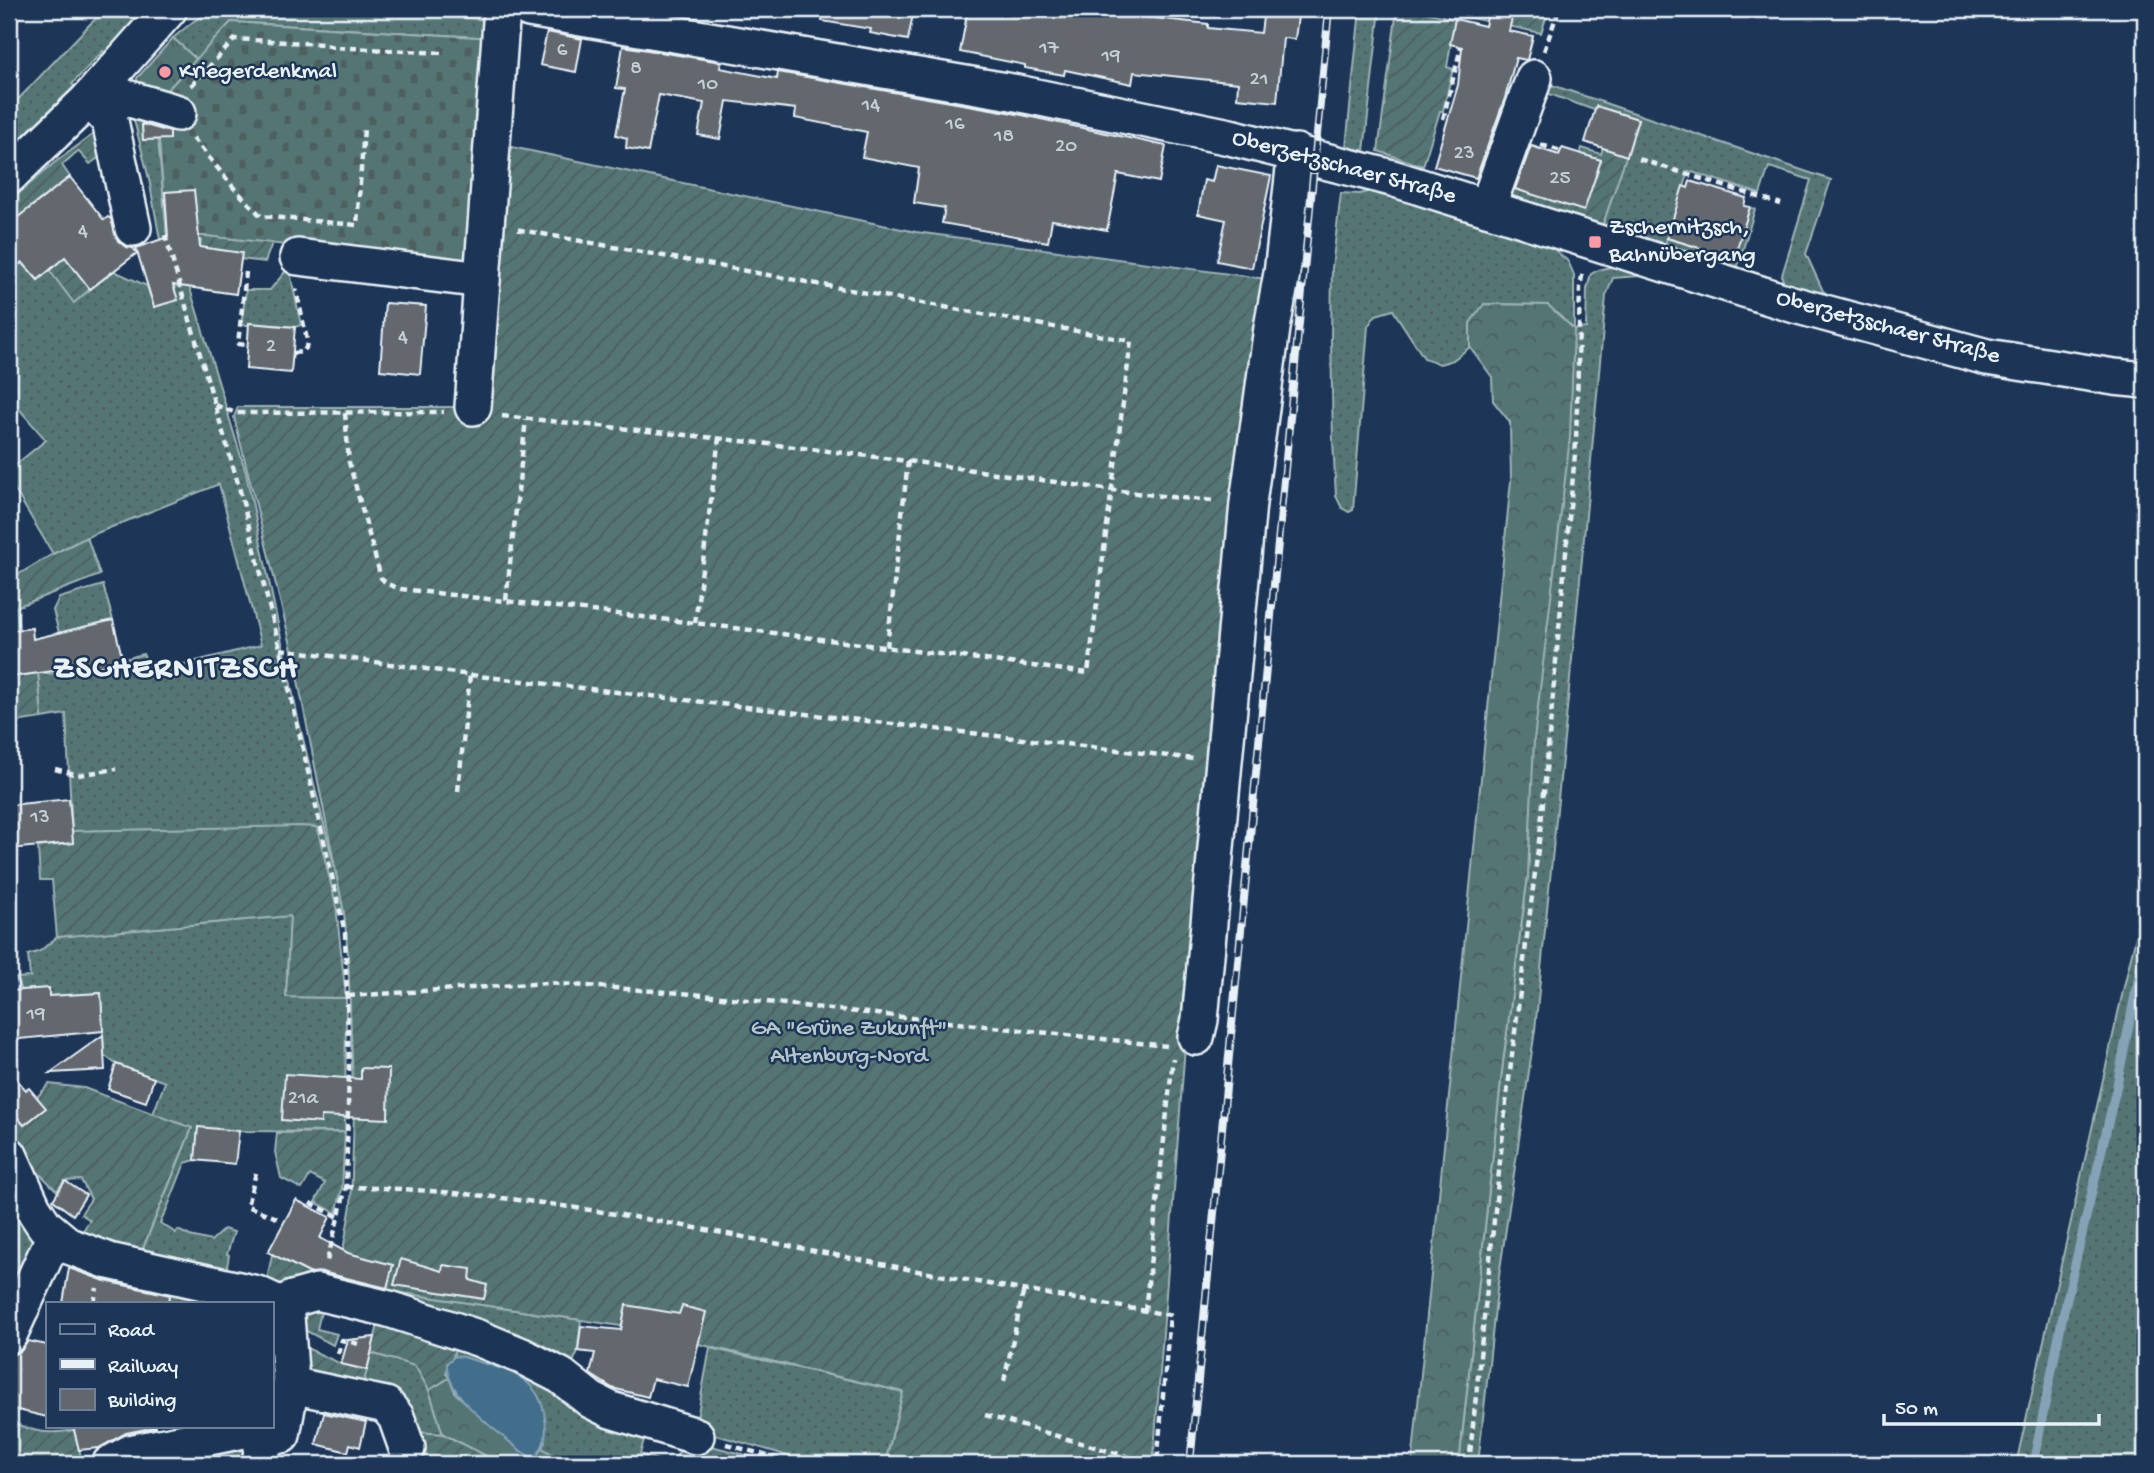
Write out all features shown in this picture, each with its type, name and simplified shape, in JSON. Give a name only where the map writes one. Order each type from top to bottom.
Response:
[{"type":"street","points":[[9,176],[96,92],[169,9]]},
{"type":"street","points":[[473,410],[502,9]]},
{"type":"street","name":"Oberzetzschaer Straße","points":[[529,9],[1012,92],[1296,152],[1392,178],[1795,305],[1987,357],[2145,380]]},
{"type":"street","points":[[1487,208],[1534,78]]},
{"type":"street","points":[[96,92],[178,113]]},
{"type":"street","points":[[96,92],[110,121],[148,227]]},
{"type":"street","points":[[1196,1037],[1200,1020],[1248,503],[1282,273],[1296,152]]},
{"type":"street","points":[[296,269],[482,280]]},
{"type":"street","points":[[9,1155],[33,1209],[45,1226],[69,1246],[99,1259],[246,1291],[281,1305],[286,1316],[277,1418],[386,1405],[396,1417],[407,1448]]},
{"type":"street","points":[[9,1335],[55,1235]]},
{"type":"street","points":[[281,1305],[292,1298],[317,1292],[389,1309],[478,1339],[561,1376],[591,1400],[611,1410],[696,1436]]},
{"type":"street","points":[[110,1464],[130,1452],[234,1428]]},
{"type":"street","points":[[260,1464],[263,1443],[271,1428]]},
{"type":"path","points":[[1534,78],[1559,9]]},
{"type":"path","points":[[364,128],[357,225],[261,216],[177,119],[184,94],[234,39],[442,53]]},
{"type":"path","points":[[1443,119],[1455,84],[1461,47]]},
{"type":"path","points":[[1639,159],[1781,204]]},
{"type":"path","points":[[345,413],[348,462],[381,578],[387,584],[401,589],[1088,673],[1131,341],[486,224]]},
{"type":"path","points":[[148,227],[215,405],[239,487],[280,649],[345,933],[349,1117],[346,1187],[317,1292]]},
{"type":"path","points":[[1469,1464],[1506,1102],[1541,825],[1576,443],[1580,287],[1582,274],[1595,243]]},
{"type":"path","points":[[293,353],[302,352],[306,348],[307,340],[296,269]]},
{"type":"path","points":[[246,272],[237,344],[248,345]]},
{"type":"path","points":[[215,405],[236,413],[473,410],[526,419],[719,438],[908,461],[1112,491],[1248,503]]},
{"type":"path","points":[[506,600],[526,419]]},
{"type":"path","points":[[695,623],[719,438]]},
{"type":"path","points":[[887,648],[908,461]]},
{"type":"path","points":[[280,649],[470,675],[1223,763]]},
{"type":"path","points":[[458,791],[470,675]]},
{"type":"path","points":[[54,769],[78,775],[116,769]]},
{"type":"path","points":[[348,996],[547,983],[694,994],[1174,1047],[1145,1311]]},
{"type":"path","points":[[256,1173],[247,1206],[277,1218]]},
{"type":"path","points":[[346,1187],[412,1190],[521,1201],[738,1236],[1170,1315],[1155,1464],[985,1415]]},
{"type":"path","points":[[310,1203],[339,1217]]},
{"type":"path","points":[[1004,1381],[1024,1289]]},
{"type":"path","points":[[338,1354],[342,1340],[359,1344]]},
{"type":"path","points":[[696,1436],[796,1464]]},
{"type":"green space","points":[[108,9],[156,9],[112,59],[103,51],[72,84],[80,92],[9,160],[9,109],[91,23]]},
{"type":"green space","points":[[219,9],[409,9],[492,21],[493,38],[232,22],[196,59],[173,38],[195,20]]},
{"type":"green space","points":[[1360,9],[1380,9],[1364,151],[1346,147]]},
{"type":"green space","points":[[1397,9],[1413,9],[1455,19],[1447,67],[1453,69],[1443,111],[1440,111],[1423,166],[1378,151]]},
{"type":"green space","points":[[1429,9],[1549,9],[1541,33]]},
{"type":"green space","points":[[231,22],[493,38],[474,266],[205,236],[167,236],[157,117],[166,91]]},
{"type":"green space","points":[[173,38],[196,59],[166,91],[138,93],[137,78]]},
{"type":"green space","points":[[1546,83],[1831,180],[1806,254],[1823,291],[1849,307],[1783,286],[1782,275],[1811,180],[1769,167],[1760,194],[1689,171],[1665,247],[1602,227],[1638,120],[1596,106],[1594,110],[1541,91]]},
{"type":"green space","points":[[133,116],[142,118],[143,140],[158,139],[167,236],[188,282],[246,473],[298,718],[345,910],[336,912],[317,827],[72,831],[66,714],[42,718],[38,673],[70,674],[143,654],[151,672],[261,645],[219,484],[87,537],[53,554],[9,480],[9,470],[46,440],[14,403],[9,406],[9,273],[24,264],[38,280],[50,270],[74,302],[114,271],[147,286],[154,307],[177,299],[160,240],[149,179]]},
{"type":"green space","points":[[102,128],[109,150],[90,164],[78,151],[62,165],[70,177],[28,209],[90,289],[74,303],[37,254],[20,264],[9,251],[9,202],[54,163]]},
{"type":"green space","points":[[1607,134],[1631,142],[1602,227],[1505,196],[1523,143],[1578,161],[1582,148],[1601,154]]},
{"type":"green space","name":"GA \"Grüne Zukunft\" Altenburg-Nord","points":[[507,146],[916,232],[1267,279],[1185,1046],[1153,1464],[885,1464],[903,1392],[621,1326],[390,1291],[338,1279],[351,1205],[354,1114],[344,913],[291,645],[234,417],[238,407],[480,407]]},
{"type":"green space","points":[[1374,190],[1544,241],[1568,261],[1574,275],[1574,329],[1586,328],[1587,289],[1591,274],[1614,267],[1653,275],[1613,278],[1606,296],[1535,1030],[1497,1290],[1478,1464],[1459,1464],[1503,1062],[1528,875],[1548,305],[1485,304],[1470,323],[1470,347],[1453,360],[1440,364],[1424,358],[1393,310],[1376,315],[1368,326],[1353,510],[1349,512],[1342,508],[1336,496],[1333,440],[1332,268],[1341,193],[1360,194]]},
{"type":"green space","points":[[1750,207],[1755,209],[1737,269],[1665,247],[1667,238],[1733,258]]},
{"type":"green space","points":[[198,236],[272,243],[265,262],[241,259],[241,253],[200,247],[201,240],[198,240]]},
{"type":"green space","points":[[289,267],[301,325],[241,325],[246,290],[270,290]]},
{"type":"green space","points":[[1484,304],[1548,305],[1574,329],[1570,437],[1534,740],[1528,875],[1503,1062],[1459,1464],[1412,1464],[1511,480],[1510,422],[1493,401],[1492,377],[1470,347],[1470,323]]},
{"type":"green space","points":[[87,537],[100,575],[16,607],[19,630],[9,631],[9,580]]},
{"type":"green space","points":[[103,585],[113,620],[59,633],[53,610],[59,598]]},
{"type":"green space","points":[[38,673],[42,718],[9,723],[9,677]]},
{"type":"green space","points":[[317,827],[336,905],[346,998],[286,997],[290,916],[57,937],[52,880],[40,880],[38,847],[73,843],[72,831]]},
{"type":"green space","points":[[2145,900],[2145,1464],[2016,1464],[2128,969]]},
{"type":"green space","points":[[290,916],[286,997],[346,998],[345,1132],[239,1131],[195,1160],[185,1163],[160,1223],[176,1233],[178,1230],[211,1241],[224,1229],[234,1232],[227,1254],[225,1279],[139,1258],[192,1128],[153,1114],[165,1082],[116,1064],[104,1055],[101,993],[49,996],[49,988],[21,990],[15,978],[30,977],[28,955],[40,951],[57,937]]},
{"type":"green space","points":[[49,1084],[84,1088],[192,1128],[139,1258],[78,1238],[90,1220],[81,1214],[91,1199],[81,1180],[64,1181],[57,1191],[35,1169],[27,1176],[9,1123],[9,1112],[11,1110],[24,1125],[45,1108],[37,1097]]},
{"type":"green space","points":[[345,1132],[342,1189],[336,1213],[315,1202],[325,1183],[310,1175],[302,1189],[281,1178],[275,1152],[277,1133]]},
{"type":"green space","points":[[9,1176],[38,1235],[9,1318]]},
{"type":"green space","points":[[287,1246],[281,1259],[311,1274],[297,1286],[266,1284],[273,1250]]},
{"type":"green space","points":[[328,1278],[390,1291],[581,1320],[577,1354],[567,1374]]},
{"type":"green space","points":[[160,1281],[225,1302],[150,1302],[152,1292]]},
{"type":"green space","points":[[323,1303],[317,1329],[337,1334],[333,1345],[297,1326],[299,1314]]},
{"type":"green space","points":[[380,1316],[457,1338],[453,1358],[446,1373],[449,1378],[429,1390],[415,1366],[371,1353]]},
{"type":"green space","points":[[403,1322],[487,1348],[645,1436],[640,1454],[669,1464],[568,1464],[542,1448],[545,1441],[487,1365],[464,1357],[453,1358]]},
{"type":"green space","points":[[296,1343],[341,1364],[367,1370],[361,1393],[300,1382]]},
{"type":"green space","points":[[710,1348],[903,1392],[885,1464],[808,1464],[695,1429]]},
{"type":"green space","points":[[371,1353],[416,1366],[429,1390],[443,1434],[417,1432],[361,1393]]},
{"type":"green space","points":[[449,1378],[456,1394],[521,1451],[537,1455],[542,1448],[568,1464],[502,1464],[443,1434],[429,1390]]},
{"type":"green space","points":[[9,1421],[40,1432],[74,1430],[83,1464],[9,1464]]},
{"type":"green space","points":[[417,1432],[443,1434],[502,1464],[422,1464]]},
{"type":"green space","points":[[255,1435],[252,1464],[122,1464]]},
{"type":"green space","points":[[696,1442],[781,1464],[673,1464],[682,1445]]},
{"type":"water","points":[[455,1356],[516,1375],[535,1391],[541,1403],[546,1428],[544,1442],[537,1455],[531,1457],[521,1451],[463,1400],[449,1375],[447,1363]]},
{"type":"building","points":[[823,9],[914,9],[908,40],[870,33],[871,29],[822,21]]},
{"type":"building","points":[[968,9],[1148,9],[1147,17],[1208,24],[1208,28],[1261,33],[1264,9],[1299,9],[1295,39],[1283,38],[1277,102],[1237,98],[1238,83],[1134,72],[1132,84],[1065,70],[1064,75],[1025,68],[1025,65],[960,52]]},
{"type":"building","points":[[1489,9],[1514,9],[1509,31],[1533,36],[1527,60],[1516,58],[1505,98],[1476,178],[1434,166],[1458,85],[1462,47],[1450,44],[1455,19],[1485,26]]},
{"type":"building","points":[[547,32],[582,39],[576,72],[540,65]]},
{"type":"building","points":[[623,46],[721,62],[720,68],[777,79],[778,72],[1008,112],[1166,146],[1159,182],[1118,174],[1107,230],[1052,220],[1048,242],[942,223],[945,208],[914,203],[919,168],[862,157],[867,132],[795,118],[796,109],[727,101],[720,139],[698,135],[704,103],[659,95],[648,152],[626,148],[627,138],[616,135],[625,89],[616,88]]},
{"type":"building","points":[[1596,106],[1638,119],[1627,156],[1585,142]]},
{"type":"building","points":[[142,124],[170,132],[170,139],[143,140]]},
{"type":"building","points":[[1531,146],[1559,155],[1562,148],[1601,160],[1584,211],[1515,189]]},
{"type":"building","points":[[1216,165],[1271,176],[1252,268],[1217,261],[1226,220],[1198,214],[1204,180],[1212,182]]},
{"type":"building","points":[[70,177],[104,220],[108,217],[111,219],[118,241],[137,253],[90,289],[65,257],[38,280],[22,262],[9,273],[9,224]]},
{"type":"building","points":[[1690,181],[1746,198],[1744,206],[1750,207],[1734,258],[1667,238],[1683,186],[1688,188]]},
{"type":"building","points":[[194,190],[200,247],[242,253],[236,294],[173,285],[178,300],[154,307],[136,248],[168,237],[165,192]]},
{"type":"building","points":[[385,303],[426,306],[420,374],[380,370]]},
{"type":"building","points":[[249,323],[295,327],[291,373],[246,369]]},
{"type":"building","points":[[113,620],[123,661],[70,674],[68,669],[9,677],[9,631],[32,628],[33,639]]},
{"type":"building","points":[[69,799],[73,843],[9,849],[9,805]]},
{"type":"building","points":[[49,988],[49,996],[101,993],[103,1031],[9,1040],[9,991]]},
{"type":"building","points":[[103,1035],[105,1070],[50,1073]]},
{"type":"building","points":[[116,1064],[154,1078],[146,1102],[108,1089]]},
{"type":"building","points":[[361,1068],[389,1069],[388,1119],[321,1116],[321,1123],[282,1120],[285,1074],[361,1079]]},
{"type":"building","points":[[9,1071],[26,1090],[29,1088],[46,1108],[24,1125],[9,1107]]},
{"type":"building","points":[[198,1127],[239,1131],[235,1164],[195,1160]]},
{"type":"building","points":[[65,1181],[86,1195],[73,1215],[53,1200]]},
{"type":"building","points":[[296,1200],[330,1217],[320,1238],[348,1253],[393,1265],[387,1288],[322,1272],[309,1273],[268,1252]]},
{"type":"building","points":[[401,1259],[442,1271],[443,1265],[471,1269],[470,1280],[487,1285],[484,1299],[394,1285]]},
{"type":"building","points":[[69,1268],[105,1281],[170,1295],[169,1302],[63,1302]]},
{"type":"building","points":[[626,1305],[679,1314],[682,1306],[706,1312],[688,1387],[653,1379],[648,1397],[612,1388],[590,1374],[595,1353],[578,1351],[581,1326],[621,1330]]},
{"type":"building","points":[[375,1337],[367,1370],[341,1364],[348,1340]]},
{"type":"building","points":[[28,1341],[46,1345],[46,1417],[9,1408],[9,1368],[12,1355],[21,1351]]},
{"type":"building","points":[[324,1413],[366,1422],[360,1447],[350,1444],[348,1452],[316,1444]]},
{"type":"building","points":[[74,1428],[151,1428],[126,1433],[99,1448],[79,1450]]},
{"type":"waterway","points":[[2033,1464],[2062,1320],[2117,1085],[2145,945]]},
{"type":"railway","points":[[1190,1464],[1329,9]]},
{"type":"place","name":"Kriegerdenkmal","points":[[165,72]]},
{"type":"place","name":"Zschernitzsch, Bahnübergang","points":[[1595,242]]},
{"type":"district","name":"ZSCHERNITZSCH","points":[[176,670]]}]
